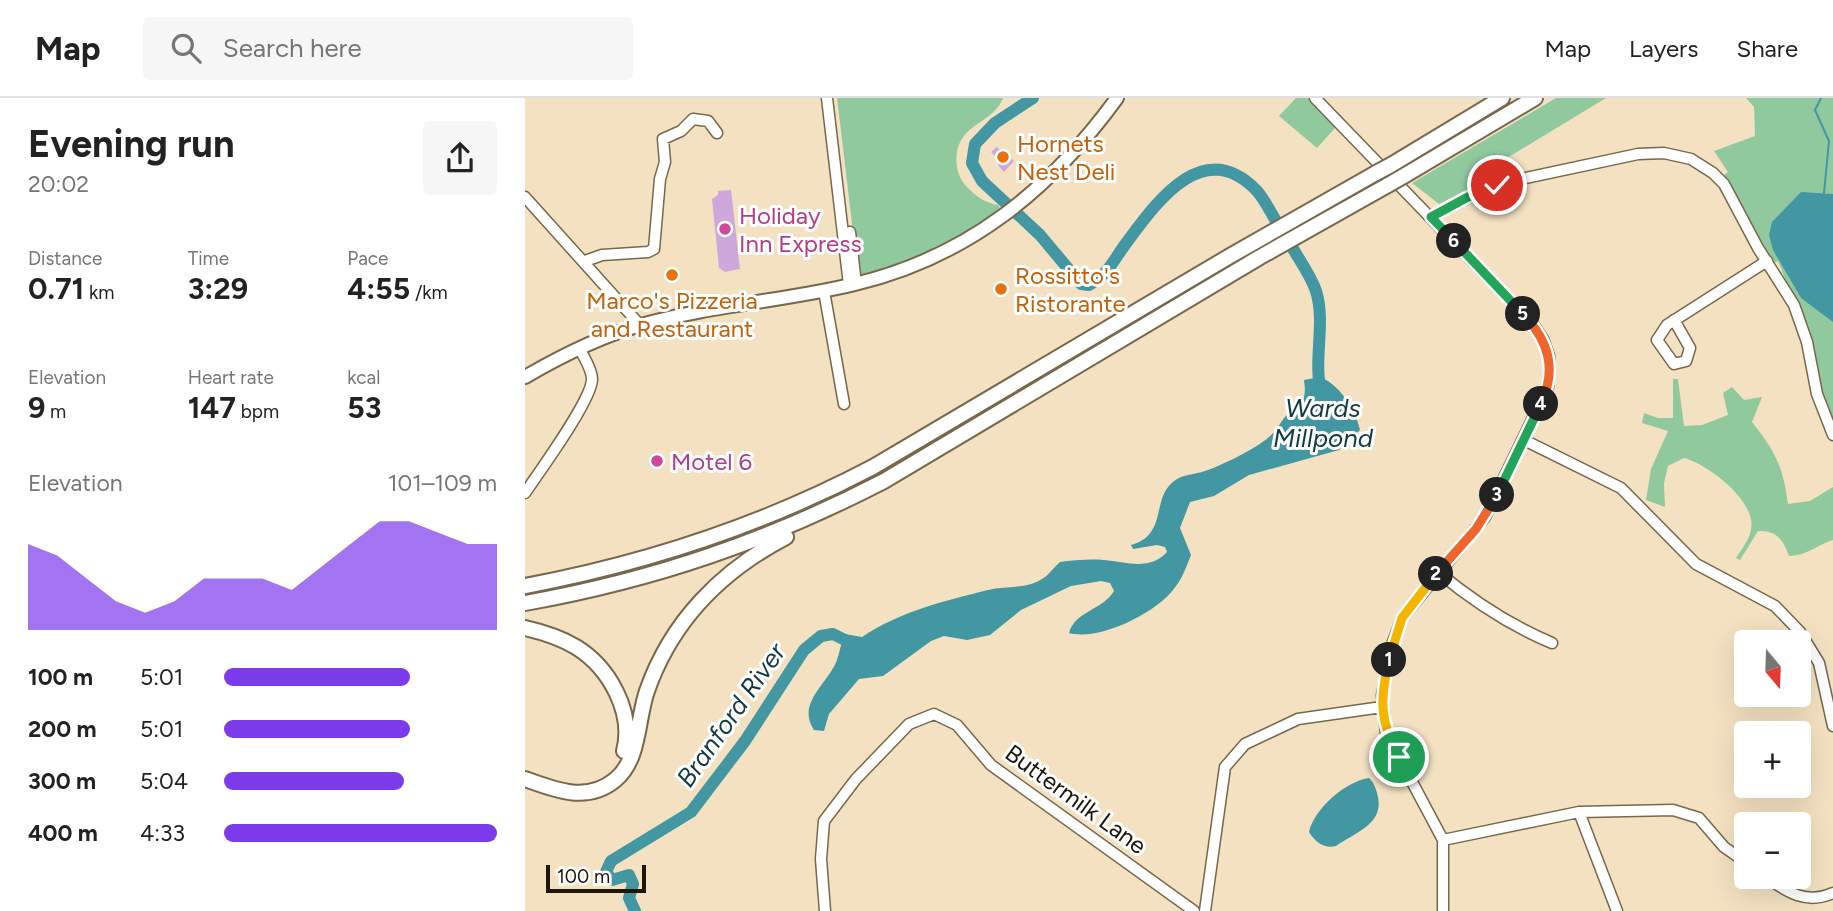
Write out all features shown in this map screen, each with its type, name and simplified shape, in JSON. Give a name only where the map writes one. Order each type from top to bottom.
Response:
[{"type":"highway","points":[[525,586],[653,557],[727,532],[816,497],[873,467],[1502,98]]},
{"type":"highway","points":[[525,779],[575,794],[597,791],[616,779],[629,762],[647,692],[664,653],[682,622],[705,594],[733,569],[831,514],[1261,257],[1535,98]]},
{"type":"highway","points":[[525,603],[621,583],[734,548],[790,528],[884,481]]},
{"type":"highway","points":[[525,628],[549,634],[577,648],[598,666],[613,685],[624,713],[628,736],[622,757],[614,767],[606,776],[586,785],[560,783],[525,770]]},
{"type":"main road","points":[[525,377],[580,349],[640,325],[853,285],[936,255],[1000,219],[1023,202],[1079,149],[1117,98]]},
{"type":"street","points":[[827,98],[853,285]]},
{"type":"street","points":[[833,98],[853,285]]},
{"type":"street","points":[[1315,98],[1533,324],[1543,339],[1549,356],[1551,377],[1524,440],[1485,517],[1410,605],[1398,625],[1385,679],[1382,707],[1386,733],[1443,840],[1443,911]]},
{"type":"street","points":[[585,261],[602,255],[648,252],[654,249],[664,162],[663,139],[681,131],[692,119],[708,121],[717,133]]},
{"type":"street","points":[[1431,217],[1483,190],[1512,181],[1620,157],[1651,153],[1674,154],[1691,159],[1718,177],[1800,316],[1817,394],[1833,435]]},
{"type":"street","points":[[525,197],[640,325]]},
{"type":"street","points":[[1674,320],[1767,261]]},
{"type":"street","points":[[824,291],[844,404]]},
{"type":"street","points":[[525,493],[573,420],[592,384],[591,372],[580,349]]},
{"type":"street","points":[[1524,440],[1621,488],[1696,564],[1775,606],[1800,632],[1819,663],[1833,726]]},
{"type":"street","points":[[1438,572],[1472,601],[1513,626],[1552,643]]},
{"type":"street","points":[[1205,911],[1225,767],[1245,744],[1298,719],[1382,707]]},
{"type":"street","name":"Buttermilk Lane","points":[[825,911],[821,859],[824,821],[856,779],[909,723],[934,714],[957,725],[991,765],[1194,911]]},
{"type":"street","points":[[1443,840],[1580,812],[1656,813],[1673,810],[1699,818],[1724,847],[1734,854]]},
{"type":"street","points":[[1580,812],[1618,911]]},
{"type":"street","points":[[1784,889],[1795,896],[1820,899],[1833,893]]},
{"type":"green space","points":[[837,98],[1003,98],[996,110],[964,136],[956,161],[959,175],[966,186],[1000,208],[968,231],[934,249],[899,264],[862,275],[857,265]]},
{"type":"green space","points":[[1296,98],[1308,98],[1336,127],[1317,148],[1279,116]]},
{"type":"green space","points":[[1556,98],[1606,98],[1502,161],[1509,175],[1474,187],[1439,204],[1412,183]]},
{"type":"green space","points":[[1746,98],[1833,98],[1833,428],[1802,322],[1778,261],[1774,263],[1724,175],[1728,172],[1714,151],[1755,136],[1754,107]]},
{"type":"green space","points":[[1673,379],[1678,379],[1684,426],[1702,425],[1728,415],[1723,393],[1732,387],[1744,400],[1762,397],[1752,422],[1777,460],[1788,504],[1810,501],[1833,487],[1833,540],[1789,556],[1775,534],[1758,531],[1740,560],[1736,558],[1751,529],[1751,518],[1746,507],[1739,496],[1717,476],[1684,458],[1668,466],[1664,483],[1665,507],[1646,500],[1651,469],[1668,431],[1642,423],[1644,413],[1658,418],[1673,418]]},
{"type":"water","points":[[1801,192],[1833,194],[1833,322],[1801,298],[1773,250],[1769,235],[1772,222]]},
{"type":"water","name":"Wards Millpond","points":[[1320,377],[1334,385],[1346,399],[1360,430],[1339,450],[1249,475],[1214,496],[1190,502],[1180,528],[1191,555],[1176,586],[1153,608],[1110,629],[1095,633],[1069,633],[1077,620],[1114,591],[1110,583],[1101,581],[1071,586],[1021,610],[990,635],[967,640],[944,636],[931,641],[883,676],[859,679],[829,714],[824,731],[814,730],[809,720],[811,702],[833,669],[845,634],[862,637],[891,621],[939,603],[988,590],[1032,584],[1045,577],[1060,562],[1153,562],[1167,552],[1165,547],[1157,545],[1133,549],[1131,545],[1143,540],[1151,532],[1163,495],[1169,486],[1181,477],[1216,467],[1261,443],[1302,401],[1305,393],[1304,380]]},
{"type":"water","points":[[1369,778],[1375,786],[1379,803],[1374,819],[1361,831],[1336,846],[1324,846],[1317,842],[1309,832],[1317,814],[1341,790]]},
{"type":"building","name":"Hornets Nest Deli","points":[[997,147],[1014,161],[1004,172],[998,165],[1001,162],[991,152]]},
{"type":"building","name":"Holiday Inn Express","points":[[731,190],[740,269],[725,272],[719,268],[712,199],[718,195],[718,191]]},
{"type":"waterway","name":"Branford River","points":[[1033,98],[995,123],[975,144],[972,163],[982,181],[1040,235],[1081,284],[1089,285],[1102,276],[1139,225],[1168,193],[1184,180],[1201,172],[1219,170],[1237,176],[1257,191],[1277,223]]},
{"type":"waterway","points":[[1821,98],[1815,110],[1829,141],[1824,193]]},
{"type":"waterway","name":"Branford River","points":[[1292,247],[1311,280],[1319,303],[1318,367],[1321,392]]},
{"type":"waterway","name":"Branford River","points":[[635,911],[629,898],[633,884],[629,875],[612,880],[606,872],[611,861],[691,812],[745,741],[804,650],[821,636],[833,634],[857,646]]},
{"type":"place","name":"Hornets Nest Deli","points":[[1003,157]]},
{"type":"place","name":"Holiday Inn Express","points":[[725,229]]},
{"type":"place","name":"Marco's Pizzeria and Restaurant","points":[[672,275]]},
{"type":"place","name":"Rossitto's Ristorante","points":[[1001,289]]},
{"type":"place","name":"Motel 6","points":[[657,461]]},
{"type":"route","points":[[1399,757],[1386,733],[1382,707],[1385,679],[1398,625],[1410,605],[1485,517],[1544,398],[1551,377],[1547,348],[1533,324],[1431,217],[1497,185]]}]
